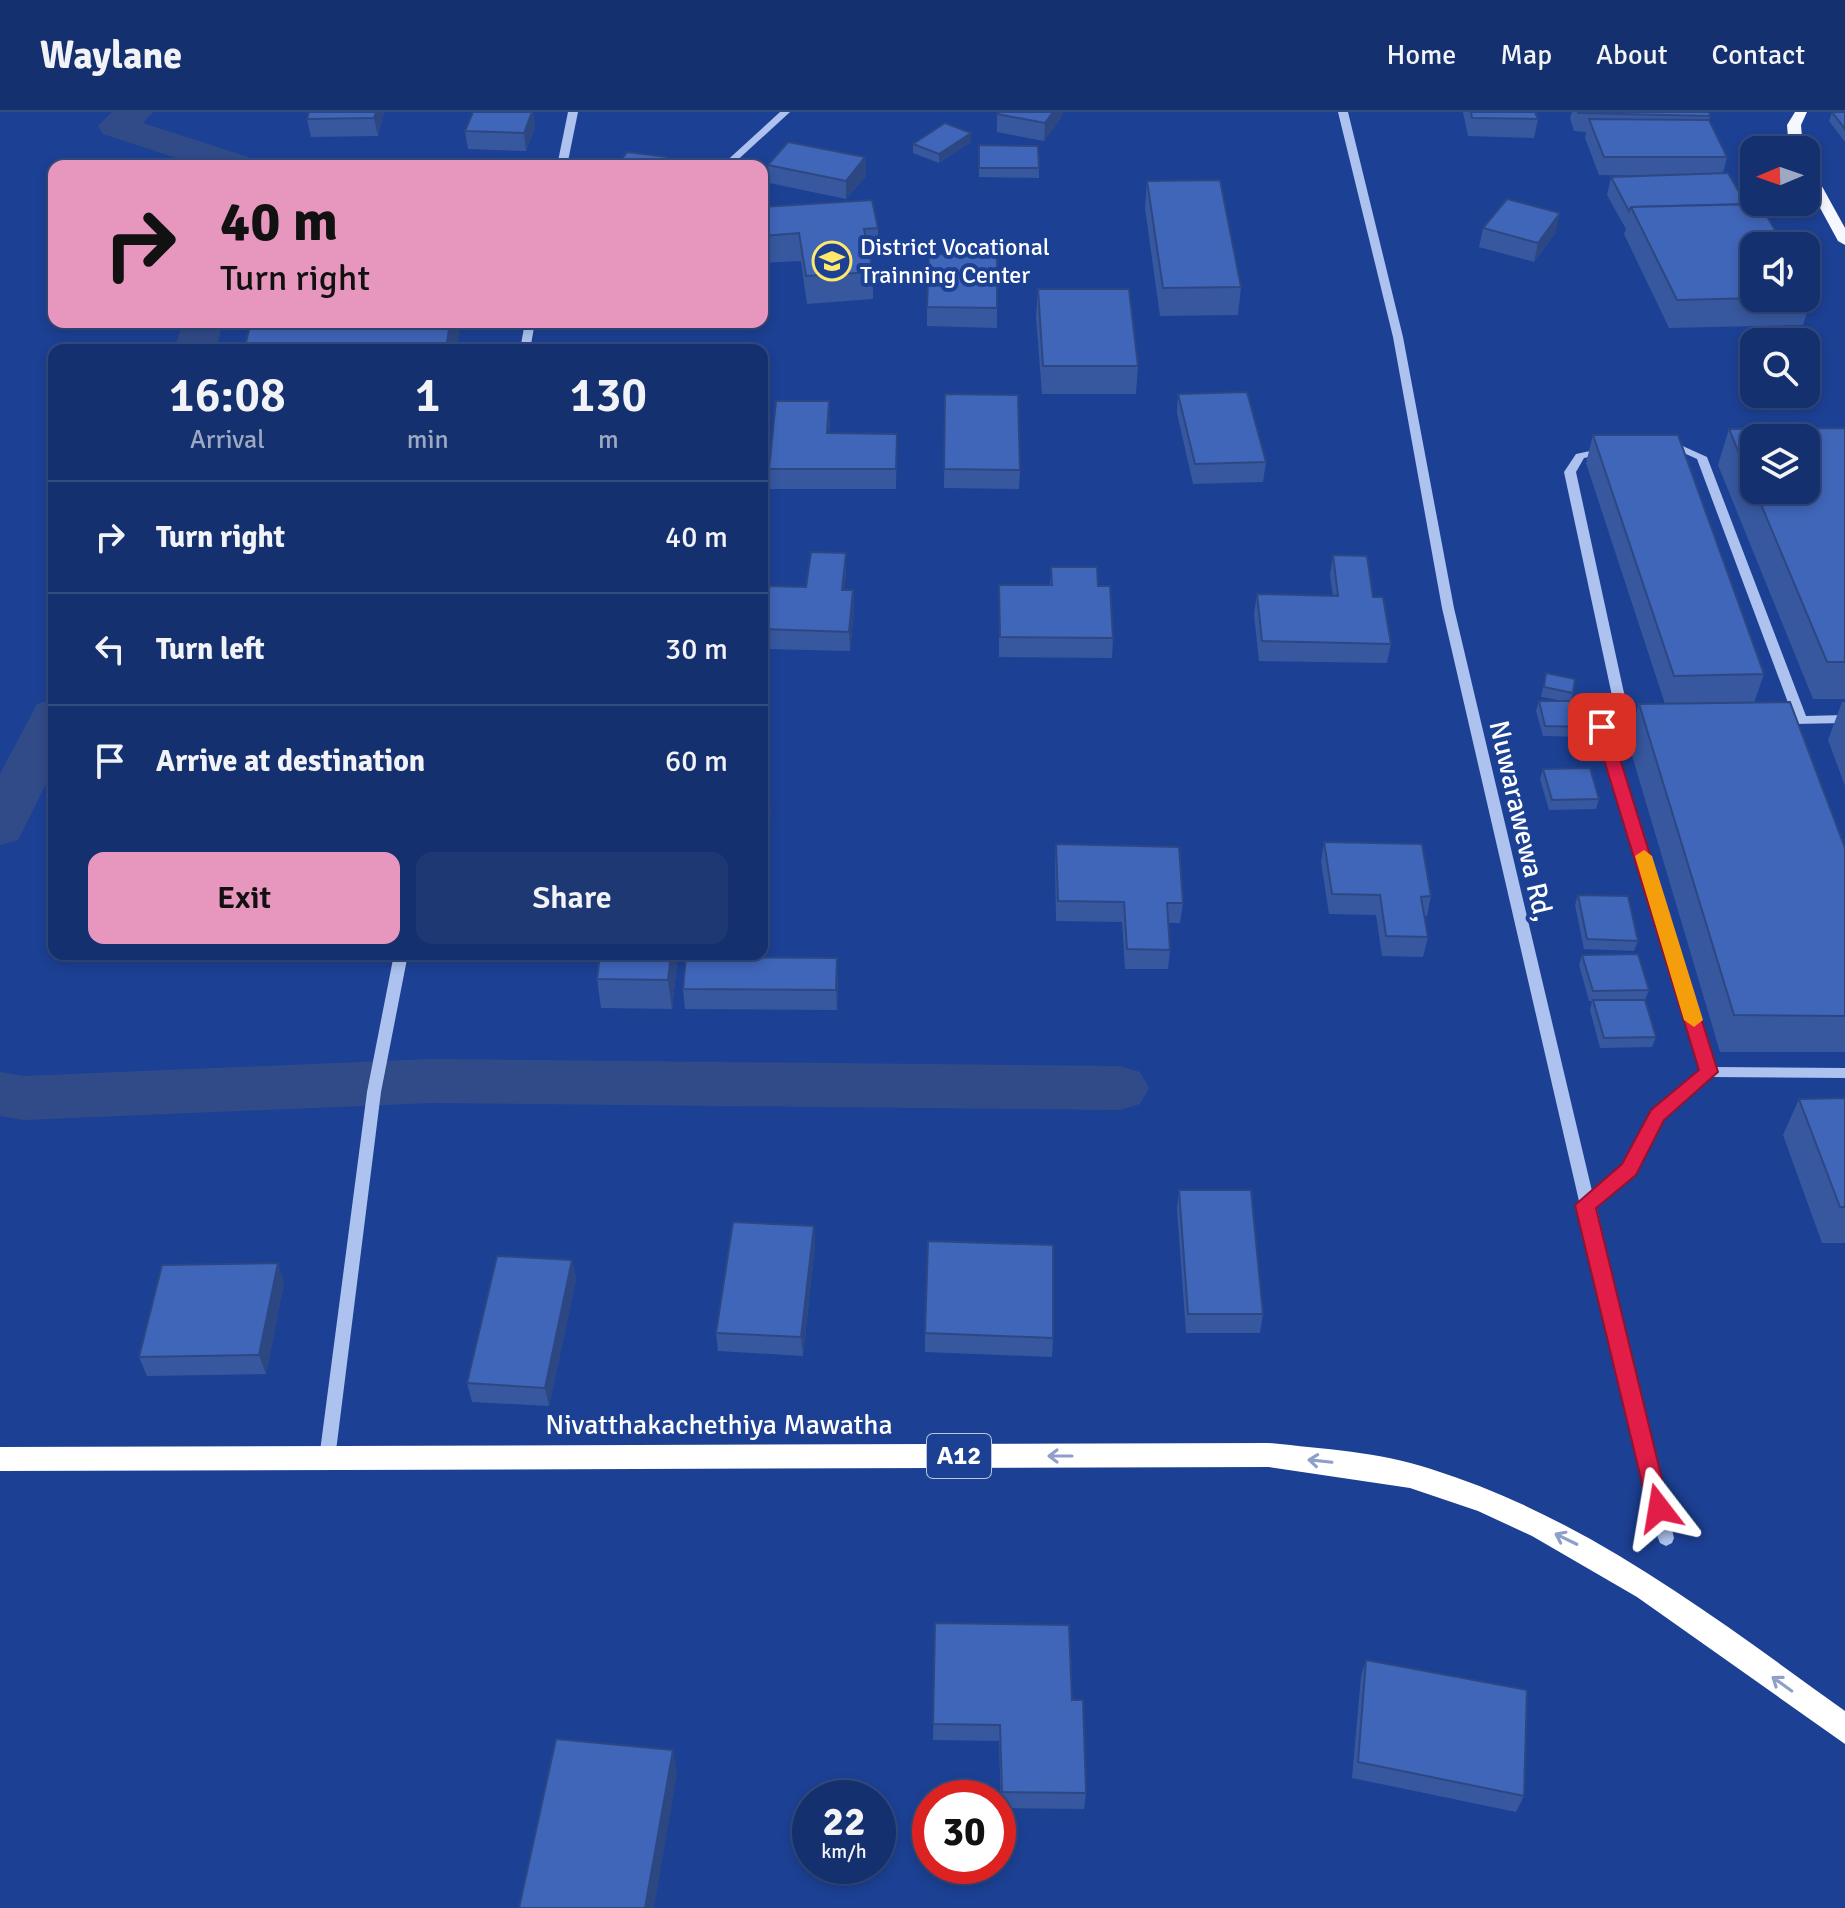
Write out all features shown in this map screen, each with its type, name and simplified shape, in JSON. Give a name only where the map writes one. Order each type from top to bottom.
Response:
[{"type":"highway","name":"Nivatthakachethiya Mawatha","points":[[0,1459],[1269,1455],[1350,1464],[1430,1482],[1575,1542],[1669,1604],[1845,1729]]},
{"type":"main road","points":[[1795,136],[1794,125],[1801,112]]},
{"type":"main road","points":[[1820,195],[1845,241]]},
{"type":"street","points":[[563,160],[573,112]]},
{"type":"street","points":[[733,160],[785,112]]},
{"type":"street","name":"Nuwarawewa Rd,","points":[[1343,112],[1398,337],[1448,608],[1585,1205],[1666,1538]]},
{"type":"street","points":[[1649,447],[1676,446],[1702,457],[1801,720]]},
{"type":"street","points":[[1622,449],[1580,456],[1570,472],[1623,719]]},
{"type":"street","points":[[1653,719],[1623,719],[1602,727],[1709,1072]]},
{"type":"street","points":[[1771,719],[1845,719]]},
{"type":"street","points":[[327,1459],[374,1092],[400,960]]},
{"type":"street","points":[[1585,1205],[1629,1170],[1658,1115],[1709,1072],[1845,1073]]},
{"type":"building","points":[[309,112],[376,112],[374,118],[307,119]]},
{"type":"building","points":[[473,112],[532,112],[524,133],[465,131]]},
{"type":"building","points":[[1053,112],[1045,123],[997,114]]},
{"type":"building","points":[[1471,112],[1535,112],[1538,119],[1472,118]]},
{"type":"building","points":[[1709,112],[1710,116],[1578,113]]},
{"type":"building","points":[[1832,112],[1845,112],[1845,129]]},
{"type":"building","points":[[1589,119],[1709,120],[1727,157],[1604,157]]},
{"type":"building","points":[[945,123],[971,133],[939,154],[913,144]]},
{"type":"building","points":[[788,142],[865,157],[846,181],[768,165]]},
{"type":"building","points":[[979,145],[1038,146],[1039,168],[979,168]]},
{"type":"building","points":[[627,152],[666,157],[664,160],[621,160]]},
{"type":"building","points":[[1728,173],[1740,194],[1740,204],[1631,207],[1629,211],[1611,177]]},
{"type":"building","points":[[1220,180],[1241,287],[1163,288],[1147,181]]},
{"type":"building","points":[[1507,199],[1560,213],[1538,243],[1483,228]]},
{"type":"building","points":[[872,200],[878,228],[864,229],[873,272],[806,276],[799,233],[768,236],[768,207]]},
{"type":"building","points":[[1740,204],[1740,216],[1767,216],[1776,232],[1740,232],[1740,298],[1677,300],[1631,207]]},
{"type":"building","points":[[929,254],[997,255],[997,308],[927,307]]},
{"type":"building","points":[[1038,289],[1129,289],[1138,366],[1043,366]]},
{"type":"building","points":[[250,328],[449,328],[447,344],[246,344]]},
{"type":"building","points":[[1247,392],[1266,462],[1195,464],[1178,394]]},
{"type":"building","points":[[945,394],[1018,395],[1020,470],[944,469]]},
{"type":"building","points":[[776,401],[829,401],[827,433],[897,434],[896,469],[769,469]]},
{"type":"building","points":[[1820,428],[1845,428],[1845,662],[1827,662],[1761,504],[1820,504]]},
{"type":"building","points":[[1729,429],[1740,429],[1740,455]]},
{"type":"building","points":[[1593,435],[1678,435],[1764,674],[1674,676]]},
{"type":"building","points":[[811,552],[846,553],[842,590],[853,590],[849,632],[768,629],[769,586],[806,587]]},
{"type":"building","points":[[1333,555],[1367,556],[1373,597],[1383,597],[1391,644],[1262,641],[1257,594],[1338,596]]},
{"type":"building","points":[[1051,567],[1097,567],[1098,586],[1110,586],[1113,638],[1000,637],[999,585],[1052,585]]},
{"type":"building","points":[[1546,673],[1575,679],[1573,693],[1544,687]]},
{"type":"building","points":[[1539,701],[1580,701],[1587,727],[1545,726]]},
{"type":"building","points":[[1790,702],[1845,848],[1845,1016],[1734,1015],[1639,704]]},
{"type":"building","points":[[1590,768],[1599,799],[1552,800],[1543,769]]},
{"type":"building","points":[[768,803],[770,803],[769,834]]},
{"type":"building","points":[[1324,842],[1422,844],[1431,896],[1421,897],[1428,937],[1386,936],[1380,895],[1332,894]]},
{"type":"building","points":[[1056,844],[1179,847],[1183,903],[1167,903],[1170,950],[1127,949],[1124,902],[1058,901]]},
{"type":"building","points":[[1578,895],[1628,896],[1638,941],[1587,939]]},
{"type":"building","points":[[1638,954],[1649,990],[1593,991],[1582,955]]},
{"type":"building","points":[[837,958],[836,990],[683,989],[686,960]]},
{"type":"building","points":[[599,960],[670,960],[668,980],[597,979]]},
{"type":"building","points":[[1593,1000],[1645,1000],[1656,1037],[1604,1038]]},
{"type":"building","points":[[1845,1098],[1845,1207],[1840,1207],[1799,1099]]},
{"type":"building","points":[[1179,1190],[1251,1190],[1263,1314],[1188,1314]]},
{"type":"building","points":[[733,1222],[814,1226],[801,1337],[716,1333]]},
{"type":"building","points":[[928,1241],[1053,1245],[1053,1338],[925,1333]]},
{"type":"building","points":[[497,1256],[572,1260],[545,1388],[467,1383]]},
{"type":"building","points":[[278,1263],[259,1355],[139,1357],[162,1265]]},
{"type":"building","points":[[935,1623],[1069,1625],[1072,1700],[1083,1700],[1086,1793],[1016,1792],[1016,1780],[1002,1780],[1000,1725],[933,1724]]},
{"type":"building","points":[[1366,1660],[1527,1690],[1524,1796],[1358,1762]]},
{"type":"building","points":[[556,1739],[673,1750],[645,1908],[519,1908]]},
{"type":"waterway","points":[[135,112],[116,126],[220,160]]},
{"type":"waterway","points":[[197,344],[201,328]]},
{"type":"waterway","points":[[0,827],[48,727]]},
{"type":"waterway","points":[[0,1094],[24,1098],[431,1081],[1120,1088]]},
{"type":"slow traffic","points":[[1644,856],[1694,1020]]},
{"type":"place","name":"District Vocational Trainning Center","points":[[832,261]]},
{"type":"route","points":[[1602,727],[1709,1072],[1658,1115],[1629,1170],[1585,1205],[1659,1508]]}]
